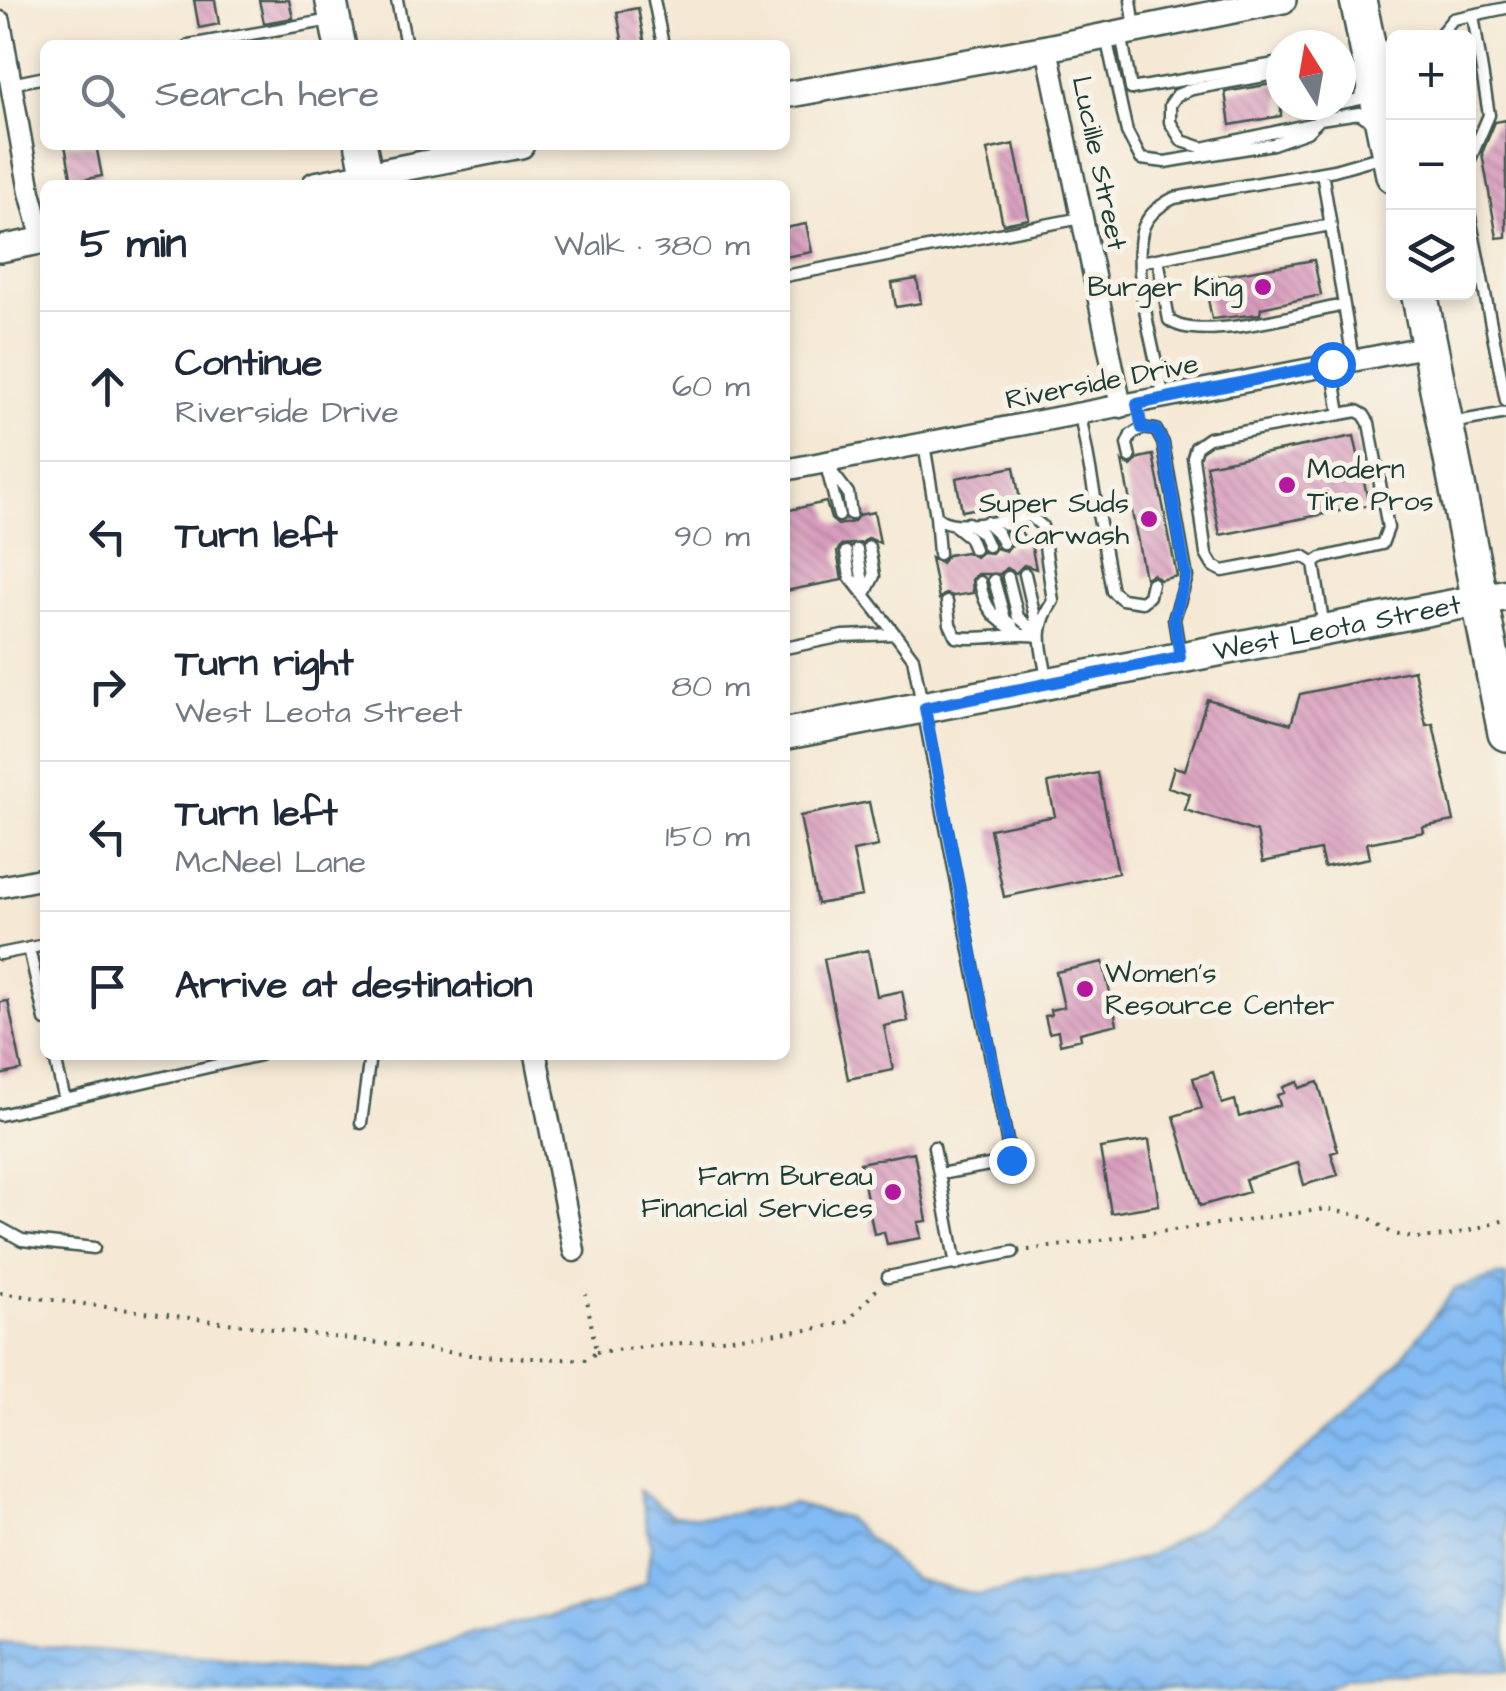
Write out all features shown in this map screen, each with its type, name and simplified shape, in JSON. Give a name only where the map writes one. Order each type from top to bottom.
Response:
[{"type":"highway","points":[[1358,0],[1386,140]]},
{"type":"highway","points":[[1420,300],[1445,424],[1493,598],[1506,733]]},
{"type":"main road","name":"West Leota Street","points":[[790,728],[925,708],[1493,598]]},
{"type":"street","points":[[790,95],[1048,48],[1270,1]]},
{"type":"street","points":[[0,22],[4,61],[40,226]]},
{"type":"street","name":"Lucille Street","points":[[1048,48],[1082,218],[1129,405]]},
{"type":"street","points":[[330,180],[366,168],[487,150]]},
{"type":"street","points":[[0,248],[40,241]]},
{"type":"street","name":"Riverside Drive","points":[[790,469],[1430,346]]},
{"type":"street","points":[[0,887],[40,879]]},
{"type":"street","points":[[537,1060],[574,1252]]},
{"type":"lane","points":[[397,0],[405,40]]},
{"type":"lane","points":[[654,0],[662,40]]},
{"type":"lane","points":[[1131,0],[1121,33],[1120,102],[1126,132],[1141,159],[1165,162],[1272,144],[1307,132],[1320,120]]},
{"type":"lane","points":[[1444,30],[1452,19],[1473,15],[1490,6],[1506,9]]},
{"type":"lane","points":[[1473,15],[1489,114],[1476,145]]},
{"type":"lane","points":[[221,40],[336,22]]},
{"type":"lane","points":[[1121,33],[1131,89]]},
{"type":"lane","points":[[1120,102],[1131,89],[1266,66]]},
{"type":"lane","points":[[1356,100],[1360,99],[1372,68]]},
{"type":"lane","points":[[1266,76],[1192,88],[1177,95],[1170,105],[1170,122],[1182,141],[1202,148],[1320,120]]},
{"type":"lane","points":[[12,84],[40,78]]},
{"type":"lane","points":[[1356,114],[1386,151]]},
{"type":"lane","points":[[1164,398],[1147,317],[1141,262],[1142,229],[1159,206],[1174,198],[1322,172],[1386,156]]},
{"type":"lane","points":[[1322,172],[1344,304],[1340,414]]},
{"type":"lane","points":[[1468,210],[1506,401]]},
{"type":"lane","points":[[790,275],[1082,218]]},
{"type":"lane","points":[[1141,262],[1330,225]]},
{"type":"lane","points":[[1158,258],[1169,320],[1177,327],[1211,330],[1344,304]]},
{"type":"lane","points":[[1129,405],[1142,428]]},
{"type":"lane","points":[[1314,563],[1382,544],[1386,538],[1364,415],[1356,411],[1208,438],[1196,446],[1193,457],[1206,554],[1212,566],[1223,571],[1303,556],[1314,563],[1324,629]]},
{"type":"lane","points":[[1445,424],[1506,413]]},
{"type":"lane","points":[[1080,414],[1112,591],[1122,599],[1142,602],[1149,596],[1152,582]]},
{"type":"lane","points":[[1130,457],[1130,434],[1142,428],[1156,430],[1163,443],[1186,576],[1174,619],[1180,657]]},
{"type":"lane","points":[[924,444],[939,554]]},
{"type":"lane","points":[[824,462],[848,493],[851,514],[824,462]]},
{"type":"lane","points":[[936,516],[940,522],[953,524],[1030,516],[1042,526],[1053,602],[1042,616],[1039,636]]},
{"type":"lane","points":[[1000,521],[1012,527],[1018,539]]},
{"type":"lane","points":[[986,522],[1003,543]]},
{"type":"lane","points":[[968,523],[982,534],[988,546]]},
{"type":"lane","points":[[953,524],[970,536],[974,550]]},
{"type":"lane","points":[[865,594],[874,576],[858,550],[850,577],[913,658],[1011,1160],[940,1174]]},
{"type":"lane","points":[[1025,574],[1048,683]]},
{"type":"lane","points":[[1008,577],[1018,617],[1039,636]]},
{"type":"lane","points":[[994,580],[1005,618],[1019,633]]},
{"type":"lane","points":[[980,582],[982,596],[997,622],[1019,633]]},
{"type":"lane","points":[[946,602],[956,636],[1039,636]]},
{"type":"lane","points":[[790,647],[843,636],[896,634]]},
{"type":"lane","points":[[0,954],[40,946]]},
{"type":"lane","points":[[29,948],[40,998]]},
{"type":"lane","points":[[55,1060],[65,1100]]},
{"type":"lane","points":[[0,1114],[238,1060]]},
{"type":"lane","points":[[361,1123],[369,1060]]},
{"type":"lane","points":[[934,1147],[956,1265]]},
{"type":"lane","points":[[0,1228],[22,1240],[94,1248]]},
{"type":"lane","points":[[888,1277],[1013,1252]]},
{"type":"path","points":[[1013,1252],[1326,1209],[1368,1217],[1393,1234],[1416,1238],[1448,1236],[1506,1220]]},
{"type":"path","points":[[0,1293],[478,1356],[566,1362],[588,1360],[596,1352],[808,1330],[847,1322],[888,1277]]},
{"type":"path","points":[[586,1294],[596,1352]]},
{"type":"water","points":[[1506,1276],[1506,1672],[1347,1677],[1321,1691],[0,1691],[0,1643],[319,1671],[366,1669],[473,1634],[605,1603],[646,1582],[651,1545],[639,1490],[672,1515],[711,1517],[793,1504],[845,1517],[914,1579],[979,1595],[1093,1574],[1146,1557],[1198,1528],[1303,1453],[1396,1365],[1455,1289]]},
{"type":"building","points":[[194,0],[215,0],[219,24],[199,28]]},
{"type":"building","points":[[259,0],[289,0],[293,18],[264,23]]},
{"type":"building","points":[[638,8],[644,40],[622,40],[617,12]]},
{"type":"building","points":[[1266,85],[1266,119],[1230,125],[1225,92]]},
{"type":"building","points":[[1506,120],[1506,237],[1497,238],[1482,153],[1495,122]]},
{"type":"building","points":[[1014,144],[1029,219],[1003,224],[987,150]]},
{"type":"building","points":[[66,150],[97,150],[102,176],[72,180]]},
{"type":"building","points":[[806,224],[812,252],[790,256],[790,227]]},
{"type":"building","name":"Burger King","points":[[1314,260],[1321,295],[1261,308],[1260,314],[1212,319],[1204,279]]},
{"type":"building","points":[[917,279],[921,303],[896,307],[892,283]]},
{"type":"building","name":"Modern Tire Pros","points":[[1354,436],[1369,505],[1220,535],[1206,465]]},
{"type":"building","name":"Super Suds Carwash","points":[[1153,455],[1177,576],[1160,580],[1153,574],[1145,578],[1122,461],[1131,466],[1139,458]]},
{"type":"building","points":[[1014,467],[1020,500],[962,511],[956,478]]},
{"type":"building","points":[[826,502],[831,519],[838,525],[874,512],[880,543],[868,538],[862,543],[841,545],[837,552],[842,580],[790,590],[790,510]]},
{"type":"building","points":[[1030,539],[1036,569],[1024,565],[1016,573],[1007,568],[1000,574],[977,574],[972,580],[973,593],[945,594],[939,599],[931,558],[941,563],[948,555],[966,552],[976,557],[996,548],[1006,551],[1011,545],[1021,547]]},
{"type":"building","points":[[1414,670],[1426,725],[1433,724],[1454,821],[1423,827],[1424,832],[1367,843],[1370,858],[1324,867],[1320,850],[1263,862],[1257,832],[1185,810],[1190,794],[1168,787],[1174,767],[1185,770],[1207,699],[1291,724],[1300,694]]},
{"type":"building","points":[[1098,773],[1118,873],[1004,897],[990,829],[1055,816],[1048,783]]},
{"type":"building","points":[[869,802],[878,846],[853,851],[862,896],[817,904],[800,816]]},
{"type":"building","points":[[868,950],[877,996],[902,991],[908,1021],[884,1026],[893,1070],[848,1079],[824,959]]},
{"type":"building","name":"Women's Resource Center","points":[[1103,962],[1117,1024],[1080,1033],[1081,1039],[1060,1044],[1058,1031],[1049,1033],[1045,1016],[1051,1015],[1050,1010],[1064,1007],[1056,972]]},
{"type":"building","points":[[8,1001],[22,1070],[0,1075],[0,1002]]},
{"type":"building","points":[[1213,1072],[1222,1104],[1235,1100],[1239,1117],[1280,1105],[1277,1095],[1284,1093],[1283,1087],[1298,1082],[1299,1088],[1318,1082],[1338,1151],[1331,1153],[1338,1175],[1304,1185],[1298,1163],[1245,1179],[1249,1192],[1200,1206],[1174,1116],[1202,1108],[1193,1078]]},
{"type":"building","points":[[1149,1140],[1159,1205],[1111,1213],[1100,1148]]},
{"type":"building","name":"Farm Bureau Financial Services","points":[[914,1152],[927,1221],[918,1222],[921,1238],[887,1244],[884,1232],[874,1234],[860,1163]]},
{"type":"place","name":"Burger King","points":[[1263,287]]},
{"type":"place","name":"Modern Tire Pros","points":[[1287,485]]},
{"type":"place","name":"Super Suds Carwash","points":[[1149,519]]},
{"type":"place","name":"Women's Resource Center","points":[[1085,989]]},
{"type":"place","name":"Farm Bureau Financial Services","points":[[893,1192]]},
{"type":"route","points":[[1011,1160],[925,708],[1180,657],[1174,619],[1186,576],[1163,443],[1156,430],[1142,428],[1137,404],[1332,364]]}]
